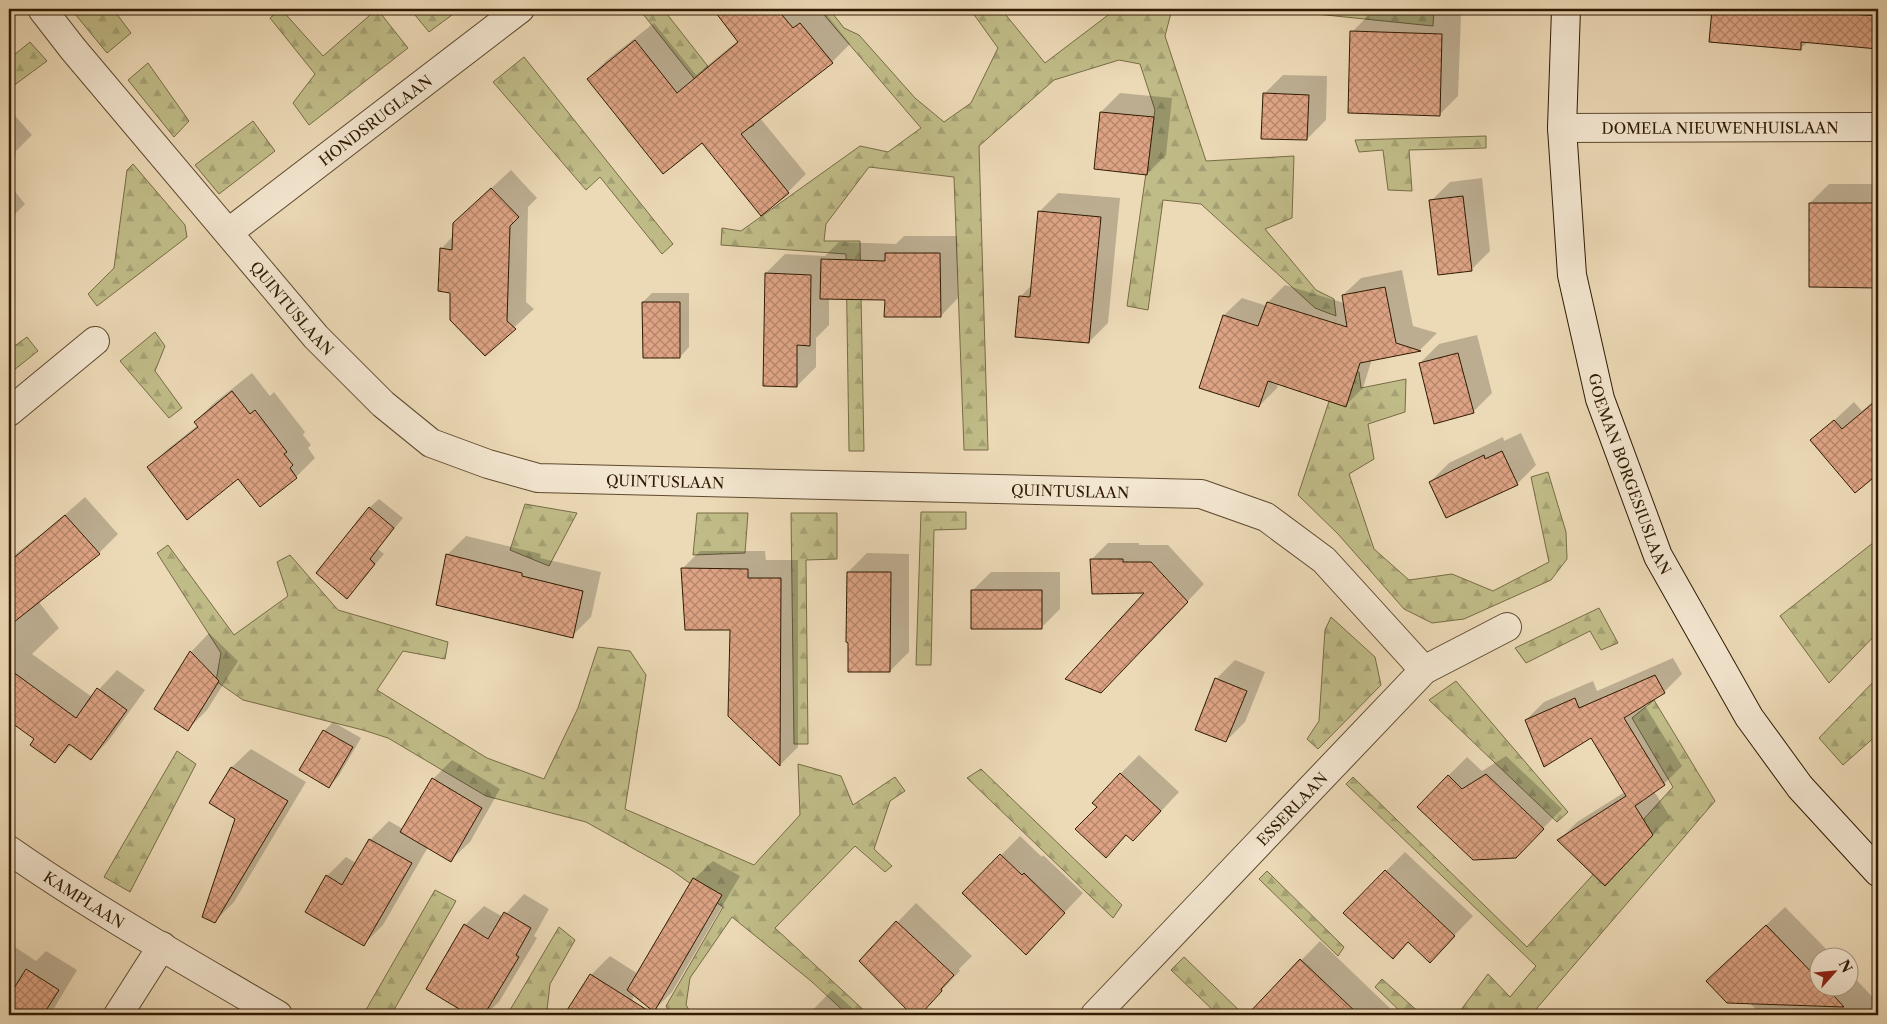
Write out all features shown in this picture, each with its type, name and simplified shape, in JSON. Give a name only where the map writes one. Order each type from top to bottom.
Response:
[{"type":"street","name":"QUINTUSLAAN","points":[[42,9],[73,50],[316,337],[382,404],[430,443],[488,464],[538,478],[1201,494],[1266,517],[1324,560],[1424,670]]},
{"type":"street","name":"HONDSRUGLAAN","points":[[229,232],[520,9]]},
{"type":"street","name":"GOEMAN BORGESIUSLAAN","points":[[1566,9],[1562,128],[1572,275],[1600,399],[1658,556],[1749,717],[1800,787],[1878,872]]},
{"type":"street","name":"DOMELA NIEUWENHUISLAAN","points":[[1562,128],[1878,127]]},
{"type":"street","points":[[9,412],[95,341]]},
{"type":"street","name":"ESSERLAAN","points":[[1095,1015],[1424,670],[1506,627]]},
{"type":"street","name":"KAMPLAAN","points":[[9,850],[38,870],[278,1015]]},
{"type":"street","points":[[118,1015],[162,946]]},
{"type":"green space","points":[[71,9],[113,9],[131,33],[107,53]]},
{"type":"green space","points":[[281,9],[323,56],[377,9],[408,48],[309,125],[293,103],[315,74],[270,18]]},
{"type":"green space","points":[[410,9],[460,9],[429,32]]},
{"type":"green space","points":[[639,9],[663,9],[754,125],[738,134]]},
{"type":"green space","points":[[819,9],[829,9],[844,28],[859,35],[915,98],[944,122],[971,103],[998,48],[970,9],[1001,9],[1045,63],[1116,9],[1178,9],[1171,13],[1165,36],[1206,161],[1294,156],[1292,218],[1265,229],[1316,290],[1334,299],[1336,316],[1315,308],[1201,204],[1163,200],[1148,310],[1127,306],[1155,110],[1140,64],[1119,60],[1054,80],[979,146],[988,450],[964,450],[954,177],[869,167],[826,224],[824,241],[860,241],[864,451],[849,451],[846,254],[721,245],[722,228],[741,231],[860,146],[888,152],[921,128]]},
{"type":"green space","points":[[1267,9],[1434,9],[1433,26]]},
{"type":"green space","points":[[30,42],[47,61],[9,89],[9,59]]},
{"type":"green space","points":[[524,57],[673,244],[662,254],[600,177],[586,190],[493,82]]},
{"type":"green space","points":[[148,63],[189,121],[174,137],[128,80]]},
{"type":"green space","points":[[253,121],[275,151],[219,194],[195,165]]},
{"type":"green space","points":[[1486,136],[1486,148],[1409,150],[1412,191],[1388,190],[1383,150],[1359,152],[1355,140]]},
{"type":"green space","points":[[133,164],[185,225],[187,237],[97,306],[88,294],[114,268],[127,170]]},
{"type":"green space","points":[[155,332],[165,346],[155,371],[182,408],[169,418],[120,361]]},
{"type":"green space","points":[[27,337],[38,351],[9,374],[9,350]]},
{"type":"green space","points":[[1339,371],[1359,372],[1361,388],[1406,379],[1405,412],[1368,424],[1374,459],[1349,474],[1374,549],[1409,580],[1452,574],[1493,591],[1549,562],[1531,477],[1548,472],[1566,532],[1567,559],[1551,580],[1464,619],[1432,623],[1404,609],[1338,534],[1298,495]]},
{"type":"green space","points":[[525,504],[577,513],[549,566],[510,550]]},
{"type":"green space","points":[[921,512],[966,512],[966,529],[934,530],[931,665],[916,665]]},
{"type":"green space","points":[[697,513],[748,513],[745,553],[693,555]]},
{"type":"green space","points":[[791,513],[837,513],[837,559],[806,560],[808,744],[794,744]]},
{"type":"green space","points":[[1878,539],[1878,632],[1829,683],[1780,616]]},
{"type":"green space","points":[[168,545],[234,635],[288,596],[277,562],[290,555],[338,610],[448,642],[445,659],[403,651],[377,690],[487,758],[544,779],[578,708],[598,647],[630,651],[646,675],[625,809],[754,865],[800,815],[798,764],[841,776],[853,805],[895,777],[905,791],[890,801],[874,849],[892,866],[885,872],[855,846],[775,928],[869,1015],[848,1015],[811,981],[732,917],[690,978],[686,1005],[692,1015],[671,1015],[666,1006],[723,907],[670,869],[586,822],[486,796],[388,738],[243,700],[216,681],[221,653],[157,553]]},
{"type":"green space","points":[[1599,608],[1618,643],[1601,650],[1590,631],[1526,663],[1515,648]]},
{"type":"green space","points":[[1331,617],[1375,657],[1381,685],[1318,749],[1307,739],[1319,721],[1325,630]]},
{"type":"green space","points":[[1878,677],[1878,734],[1843,765],[1819,738]]},
{"type":"green space","points":[[1456,681],[1568,812],[1557,822],[1429,700]]},
{"type":"green space","points":[[1654,700],[1715,801],[1531,1015],[1457,1015],[1488,974],[1510,997],[1536,966],[1346,784],[1353,777],[1527,947],[1673,787],[1632,718]]},
{"type":"green space","points":[[177,751],[196,764],[130,892],[104,877]]},
{"type":"green space","points":[[981,769],[1122,905],[1113,918],[967,778]]},
{"type":"green space","points":[[1267,871],[1344,947],[1338,956],[1259,879]]},
{"type":"green space","points":[[435,890],[456,901],[391,1015],[363,1015]]},
{"type":"green space","points":[[559,927],[575,940],[550,984],[547,1010],[542,1015],[507,1015]]},
{"type":"green space","points":[[1184,957],[1244,1015],[1218,1015],[1171,970]]},
{"type":"green space","points":[[1382,979],[1422,1015],[1404,1015],[1375,987]]},
{"type":"building","points":[[713,9],[777,9],[793,28],[800,23],[833,63],[741,134],[789,193],[761,216],[702,143],[663,174],[587,79],[635,40],[677,93],[738,42]]},
{"type":"building","points":[[1712,9],[1833,9],[1833,13],[1878,16],[1878,49],[1801,42],[1801,50],[1709,42]]},
{"type":"building","points":[[1350,31],[1442,34],[1440,116],[1348,113]]},
{"type":"building","points":[[1263,93],[1309,95],[1307,140],[1261,139]]},
{"type":"building","points":[[1100,112],[1154,117],[1147,175],[1094,169]]},
{"type":"building","points":[[491,188],[519,217],[510,226],[507,321],[516,329],[485,356],[450,320],[450,293],[438,291],[440,248],[452,250],[453,223]]},
{"type":"building","points":[[1463,196],[1472,271],[1438,275],[1429,200]]},
{"type":"building","points":[[1809,203],[1873,203],[1874,234],[1878,234],[1878,288],[1809,287]]},
{"type":"building","points":[[1038,211],[1101,217],[1089,343],[1015,337],[1019,296],[1030,297]]},
{"type":"building","points":[[885,253],[940,253],[941,317],[884,317],[885,300],[820,299],[821,259],[885,261]]},
{"type":"building","points":[[765,273],[811,275],[810,346],[797,345],[797,387],[763,386]]},
{"type":"building","points":[[1385,287],[1396,343],[1421,351],[1360,363],[1346,407],[1268,381],[1259,407],[1199,388],[1223,315],[1258,326],[1267,302],[1347,327],[1342,295]]},
{"type":"building","points":[[642,302],[680,302],[680,358],[643,358]]},
{"type":"building","points":[[1458,353],[1474,413],[1434,424],[1419,363]]},
{"type":"building","points":[[232,391],[250,414],[255,410],[287,452],[284,454],[293,465],[290,468],[297,478],[260,507],[238,479],[187,520],[147,467],[198,427],[194,422]]},
{"type":"building","points":[[1878,399],[1878,474],[1855,493],[1810,440],[1834,420],[1842,429]]},
{"type":"building","points":[[1502,451],[1518,485],[1446,518],[1429,482],[1484,455],[1485,459]]},
{"type":"building","points":[[369,507],[394,528],[370,559],[375,564],[347,599],[316,573]]},
{"type":"building","points":[[65,515],[100,554],[9,626],[9,562]]},
{"type":"building","points":[[446,554],[583,591],[573,638],[436,605]]},
{"type":"building","points":[[1090,559],[1123,559],[1123,562],[1151,562],[1188,602],[1101,693],[1065,679],[1144,593],[1092,594]]},
{"type":"building","points":[[681,568],[748,569],[748,578],[781,578],[780,766],[728,716],[730,630],[685,630]]},
{"type":"building","points":[[847,572],[891,572],[890,672],[848,672],[848,643],[846,642]]},
{"type":"building","points":[[971,590],[1042,590],[1042,629],[971,629]]},
{"type":"building","points":[[190,651],[219,681],[188,731],[154,709]]},
{"type":"building","points":[[9,669],[76,718],[97,688],[127,710],[91,760],[69,744],[55,763],[30,745],[34,739],[9,721]]},
{"type":"building","points":[[1655,675],[1665,693],[1624,718],[1665,785],[1635,806],[1653,835],[1605,886],[1557,840],[1626,796],[1591,738],[1544,767],[1525,720],[1575,698],[1579,708]]},
{"type":"building","points":[[1215,678],[1247,691],[1226,742],[1195,730]]},
{"type":"building","points":[[323,730],[353,747],[329,788],[299,770]]},
{"type":"building","points":[[231,767],[288,801],[215,923],[202,917],[235,819],[209,803]]},
{"type":"building","points":[[1120,773],[1161,811],[1133,841],[1126,835],[1106,858],[1075,829],[1097,807],[1092,803]]},
{"type":"building","points":[[1486,774],[1544,829],[1516,858],[1473,860],[1417,807],[1448,775],[1462,789]]},
{"type":"building","points":[[432,778],[482,808],[451,862],[400,832]]},
{"type":"building","points":[[369,839],[412,863],[364,946],[305,912],[326,875],[342,885]]},
{"type":"building","points":[[1000,854],[1022,875],[1024,873],[1065,913],[1026,955],[962,893]]},
{"type":"building","points":[[1385,870],[1455,936],[1430,963],[1408,942],[1393,959],[1343,913]]},
{"type":"building","points":[[693,878],[722,895],[654,1012],[627,990]]},
{"type":"building","points":[[504,912],[531,928],[516,955],[519,957],[484,1015],[469,1015],[426,989],[464,924],[488,939]]},
{"type":"building","points":[[896,921],[954,975],[920,1015],[912,1015],[859,961]]},
{"type":"building","points":[[1766,925],[1810,971],[1810,996],[1834,996],[1844,1007],[1727,1003],[1706,981]]},
{"type":"building","points":[[1300,959],[1359,1015],[1247,1015]]},
{"type":"building","points":[[26,969],[59,990],[43,1015],[9,1015],[9,996]]},
{"type":"building","points":[[590,974],[655,1015],[564,1015]]}]
